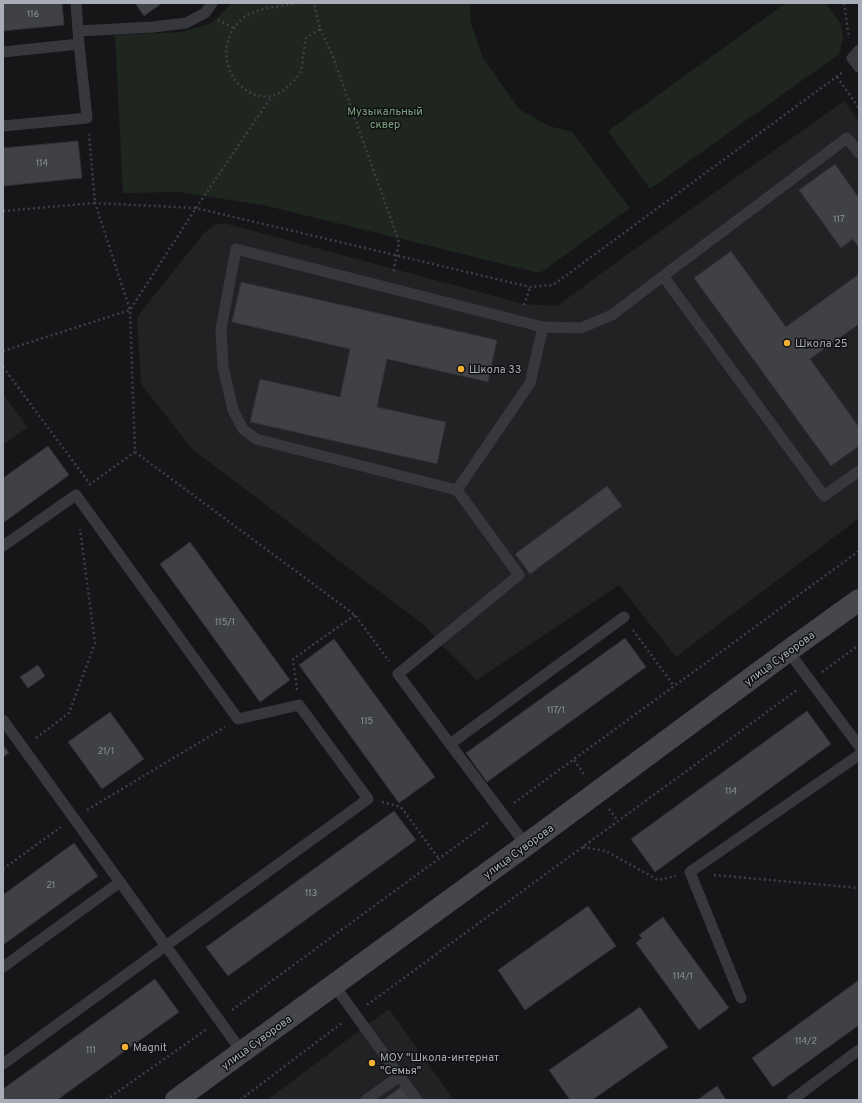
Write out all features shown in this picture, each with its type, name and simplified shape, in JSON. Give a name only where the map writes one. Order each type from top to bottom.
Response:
[{"type":"main road","name":"улица Суворова","points":[[176,1100],[334,986],[859,600]]},
{"type":"lane","points":[[3,126],[87,118],[76,3]]},
{"type":"lane","points":[[78,31],[153,27],[186,23],[205,12],[212,3]]},
{"type":"lane","points":[[3,52],[79,44]]},
{"type":"lane","points":[[859,50],[852,58],[859,67]]},
{"type":"lane","points":[[526,845],[398,674],[519,575],[457,490],[256,439],[243,429],[232,410],[223,367],[220,329],[236,249],[543,326],[581,328],[612,315],[847,138],[859,153]]},
{"type":"lane","points":[[662,276],[824,496],[859,471]]},
{"type":"lane","points":[[457,490],[530,383],[543,326]]},
{"type":"lane","points":[[3,546],[76,495],[238,719],[299,705],[368,799],[3,1064]]},
{"type":"lane","points":[[450,744],[624,617]]},
{"type":"lane","points":[[788,651],[859,746]]},
{"type":"lane","points":[[3,720],[242,1052]]},
{"type":"lane","points":[[741,998],[690,872],[859,755]]},
{"type":"lane","points":[[3,967],[120,882]]},
{"type":"lane","points":[[334,986],[417,1100]]},
{"type":"lane","points":[[792,1100],[859,1050]]},
{"type":"lane","points":[[366,1100],[400,1076]]},
{"type":"path","points":[[298,3],[255,11],[243,18],[233,28],[227,41],[226,55],[228,69],[235,81],[246,91],[258,96],[272,96],[282,91],[293,82],[301,70],[306,38],[320,29]]},
{"type":"path","points":[[314,3],[320,29],[332,54],[399,242],[389,288]]},
{"type":"path","points":[[3,211],[95,203],[196,208],[530,287],[553,285],[837,77],[859,108]]},
{"type":"path","points":[[3,351],[130,310],[196,208],[272,96]]},
{"type":"path","points":[[87,118],[95,203],[130,310],[135,452]]},
{"type":"path","points":[[3,367],[90,484]]},
{"type":"path","points":[[22,748],[69,713],[95,643],[76,495],[135,452]]},
{"type":"path","points":[[135,452],[355,614],[398,674]]},
{"type":"path","points":[[106,1100],[219,1020],[859,551]]},
{"type":"path","points":[[299,705],[293,659],[355,614]]},
{"type":"path","points":[[624,617],[674,686]]},
{"type":"path","points":[[240,1100],[354,1014],[859,645]]},
{"type":"path","points":[[3,869],[74,818],[238,719]]},
{"type":"path","points":[[368,799],[401,807],[439,859]]},
{"type":"shaded area","points":[[844,101],[859,121],[859,518],[676,657],[619,585],[477,680],[424,625],[192,449],[141,384],[137,317],[204,233],[214,225],[224,223],[524,304],[557,306]]},
{"type":"shaded area","points":[[3,394],[28,427],[3,445]]},
{"type":"shaded area","name":"МОУ \"Школа-интернат \"Семья\"","points":[[389,1009],[454,1100],[267,1100],[364,1027]]},
{"type":"green space","name":"Музыкальный сквер","points":[[232,3],[470,3],[471,24],[483,58],[520,110],[549,126],[572,132],[630,208],[540,273],[263,205],[178,192],[123,193],[115,35],[182,32],[212,23]]},
{"type":"green space","points":[[786,3],[824,3],[827,5],[841,24],[843,39],[839,54],[650,189],[608,131]]},
{"type":"building","points":[[3,3],[62,3],[64,25],[3,31]]},
{"type":"building","points":[[135,3],[162,3],[144,16]]},
{"type":"building","points":[[78,141],[82,178],[3,186],[3,148]]},
{"type":"building","points":[[835,164],[859,198],[859,248],[853,239],[841,248],[799,190]]},
{"type":"building","name":"Школа 25","points":[[731,251],[786,327],[859,274],[859,324],[810,359],[859,427],[859,446],[831,466],[694,278]]},
{"type":"building","name":"Школа 33","points":[[241,282],[497,340],[488,382],[387,359],[377,407],[446,422],[437,464],[250,422],[260,379],[340,397],[350,349],[232,322]]},
{"type":"building","points":[[48,446],[69,475],[3,523],[3,478]]},
{"type":"building","points":[[607,486],[622,506],[530,574],[515,554]]},
{"type":"building","points":[[190,542],[290,680],[260,702],[160,564]]},
{"type":"building","points":[[625,638],[646,667],[487,782],[466,753]]},
{"type":"building","points":[[334,639],[435,777],[399,803],[299,665]]},
{"type":"building","points":[[38,665],[45,676],[28,688],[20,677]]},
{"type":"building","points":[[807,711],[831,744],[655,872],[631,839]]},
{"type":"building","points":[[110,712],[144,759],[102,789],[68,742]]},
{"type":"building","points":[[3,745],[9,753],[3,757]]},
{"type":"building","points":[[394,811],[416,840],[228,976],[206,947]]},
{"type":"building","points":[[74,843],[98,876],[3,945],[3,895]]},
{"type":"building","points":[[588,906],[616,946],[525,1010],[498,970]]},
{"type":"building","points":[[663,917],[729,1008],[699,1030],[636,943],[642,938],[639,935]]},
{"type":"building","points":[[155,979],[179,1012],[57,1100],[3,1100],[3,1089]]},
{"type":"building","points":[[859,980],[859,1025],[773,1087],[752,1058]]},
{"type":"building","points":[[640,1007],[668,1047],[592,1100],[570,1100],[549,1070]]},
{"type":"building","points":[[717,1086],[726,1100],[697,1100]]},
{"type":"building","points":[[401,1087],[410,1100],[383,1100]]},
{"type":"place","name":"Школа 25","points":[[787,343]]},
{"type":"place","name":"Школа 33","points":[[461,369]]},
{"type":"place","name":"Magnit","points":[[125,1047]]},
{"type":"place","name":"МОУ \"Школа-интернат \"Семья\"","points":[[372,1063]]}]
